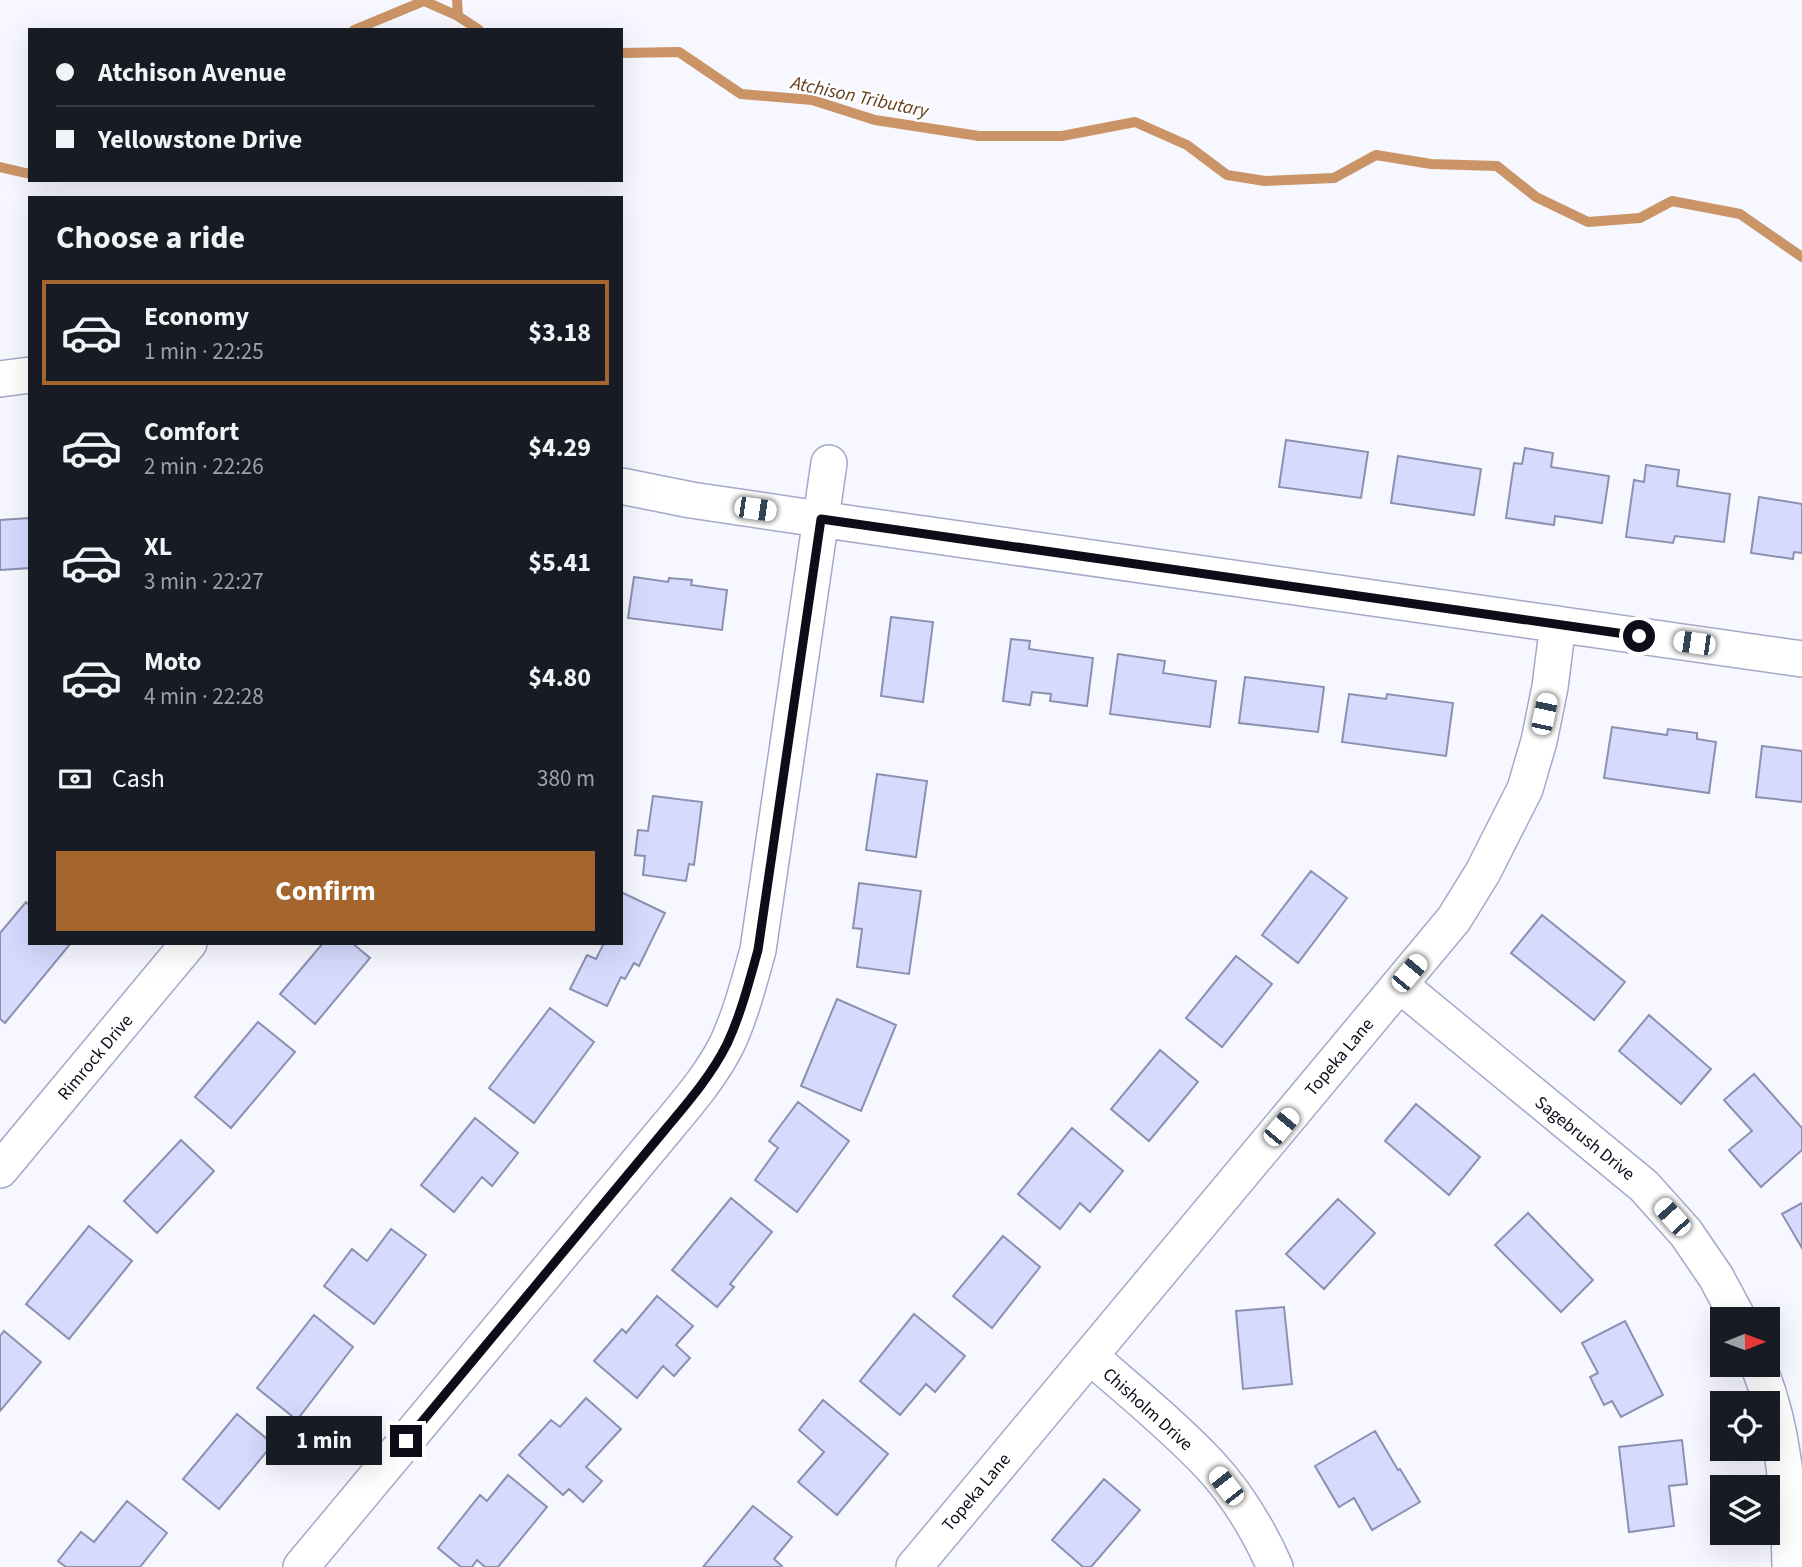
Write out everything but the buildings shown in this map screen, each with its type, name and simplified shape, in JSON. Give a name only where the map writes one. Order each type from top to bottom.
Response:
[{"type":"street","points":[[0,379],[28,375]]},
{"type":"street","points":[[301,1567],[702,1085],[726,1046],[744,1004],[758,950],[829,463]]},
{"type":"street","points":[[623,486],[691,500],[1802,659]]},
{"type":"street","name":"Topeka Lane","points":[[914,1567],[1454,919],[1483,873],[1525,789],[1539,741],[1550,687],[1558,624]]},
{"type":"street","name":"Rimrock Drive","points":[[0,1170],[187,945]]},
{"type":"street","name":"Sagebrush Drive","points":[[1400,985],[1644,1186],[1686,1233],[1716,1277],[1732,1307]]},
{"type":"street","name":"Chisholm Drive","points":[[1090,1356],[1210,1465],[1243,1508],[1275,1567]]},
{"type":"street","points":[[1762,1377],[1777,1423],[1784,1464],[1789,1506],[1790,1567]]},
{"type":"waterway","points":[[457,0],[458,16]]},
{"type":"waterway","name":"Atchison Tributary","points":[[359,28],[424,1],[458,16],[476,28]]},
{"type":"waterway","name":"Atchison Tributary","points":[[623,53],[679,52],[741,94],[812,100],[875,120],[979,136],[1062,136],[1135,122],[1187,145],[1227,175],[1265,181],[1334,178],[1376,155],[1431,164],[1497,166],[1536,197],[1588,222],[1640,218],[1672,201],[1740,214],[1802,257]]},
{"type":"waterway","name":"Atchison Tributary","points":[[0,167],[28,174]]},
{"type":"route","points":[[406,1441],[702,1085],[726,1046],[744,1004],[758,950],[821,519],[1639,636]]}]
